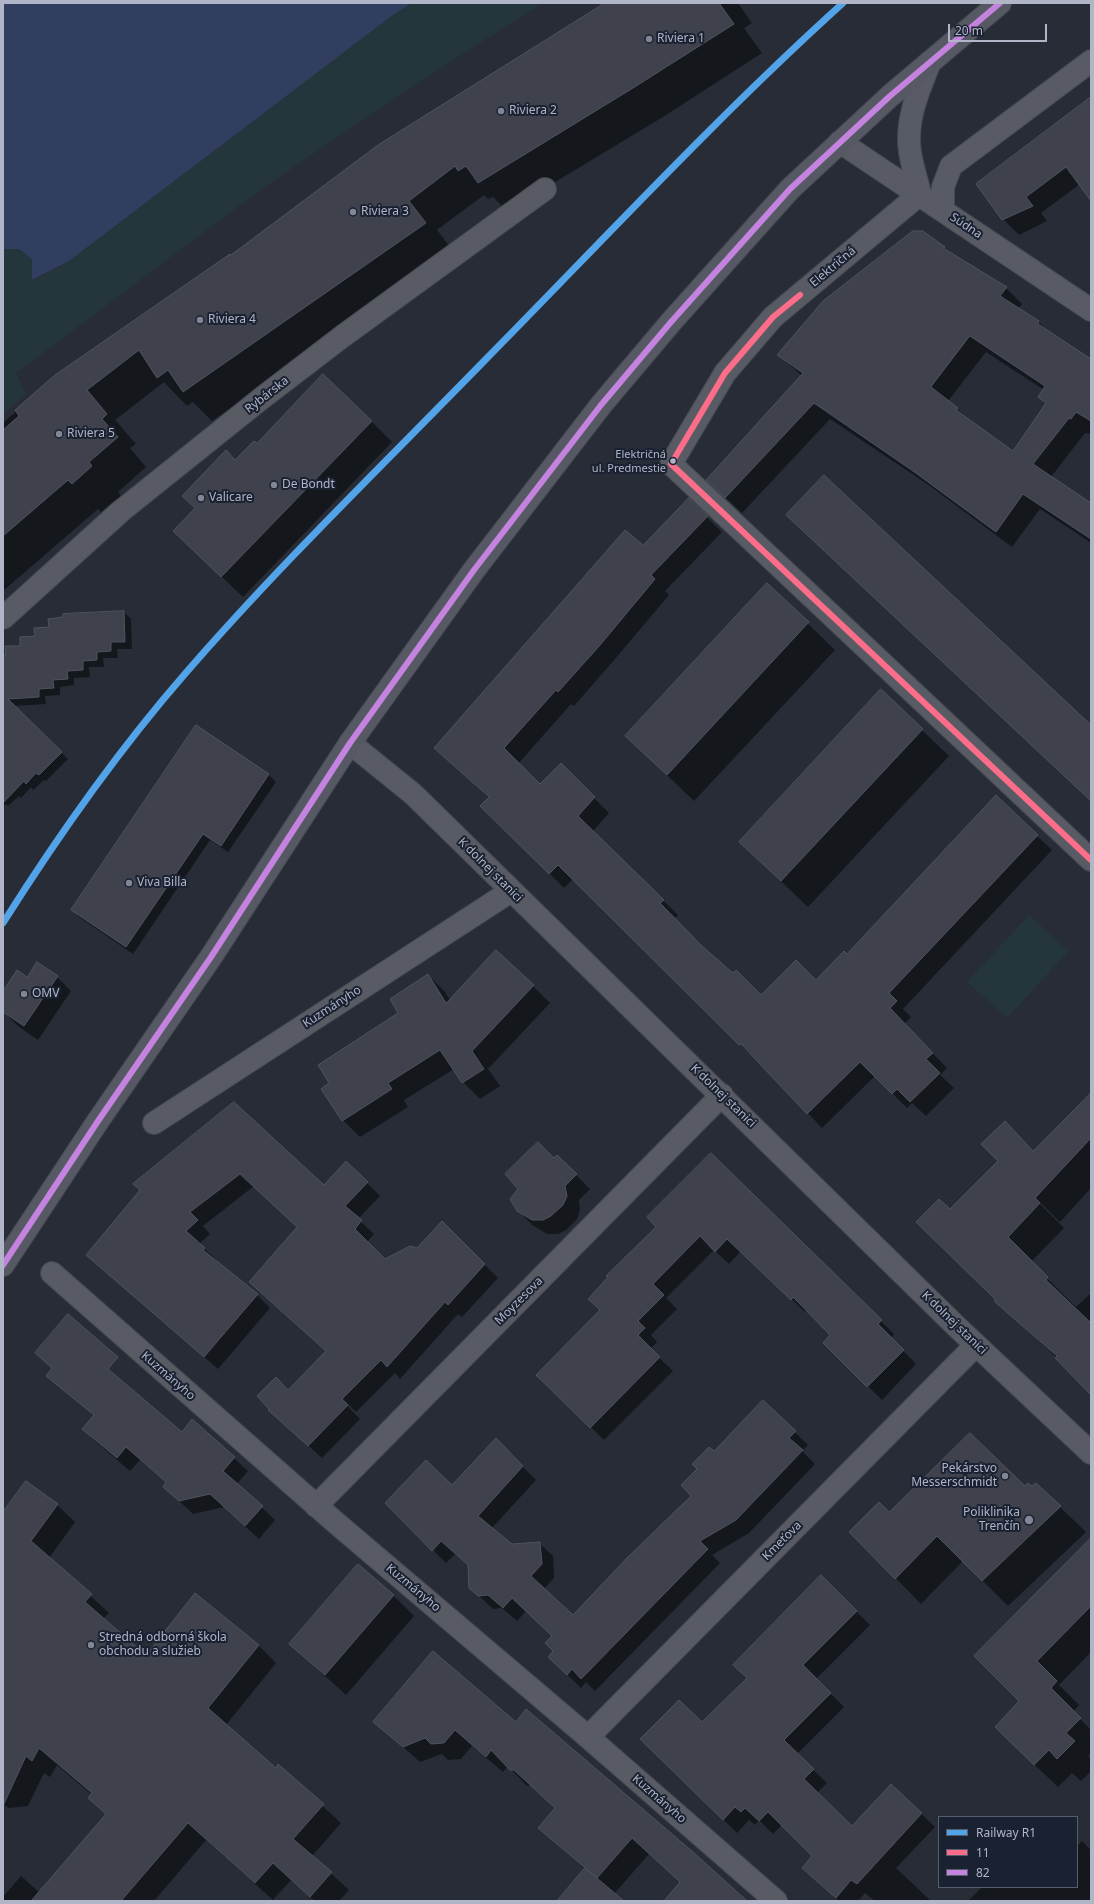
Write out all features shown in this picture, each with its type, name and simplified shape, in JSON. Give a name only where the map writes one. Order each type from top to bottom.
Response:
[{"type":"main road","points":[[3,1265],[94,1127],[211,957],[350,743],[442,613],[601,405],[671,322],[790,189],[840,142],[930,62],[1000,3]]},
{"type":"street","points":[[943,210],[943,187],[951,166],[1091,61]]},
{"type":"street","points":[[920,194],[910,153],[910,124],[917,96],[930,62]]},
{"type":"street","name":"Súdna","points":[[840,142],[920,194],[1091,310]]},
{"type":"street","name":"Rybárska","points":[[3,618],[121,511],[256,403],[343,336],[545,190]]},
{"type":"street","name":"Električná","points":[[920,194],[773,317],[725,373],[671,464],[1091,860]]},
{"type":"street","name":"K dolnej stanici","points":[[350,743],[413,794],[976,1345],[1091,1453]]},
{"type":"street","name":"Kuzmányho","points":[[154,1123],[511,891]]},
{"type":"street","name":"Moyzesova","points":[[316,1506],[722,1095]]},
{"type":"street","name":"Kuzmányho","points":[[52,1274],[316,1506],[588,1737],[776,1901]]},
{"type":"street","name":"Kmeťova","points":[[588,1737],[976,1345]]},
{"type":"shaded area","points":[[412,3],[543,3],[308,157],[231,212],[16,373],[26,394],[3,414],[3,249],[19,249],[32,259],[33,280],[69,261],[393,15]]},
{"type":"shaded area","points":[[1029,915],[1069,951],[1007,1018],[967,982]]},
{"type":"water","points":[[3,3],[412,3],[393,15],[69,261],[32,280],[32,259],[19,249],[3,249]]},
{"type":"building","points":[[605,3],[719,3],[734,24],[478,183],[466,166],[458,171],[455,166],[409,201],[426,223],[183,392],[168,370],[157,378],[139,350],[87,390],[107,414],[102,419],[118,437],[89,462],[92,466],[72,484],[68,480],[3,536],[3,430],[19,416],[15,410],[55,375],[230,254],[231,255],[378,145]]},
{"type":"building","points":[[1091,97],[1091,201],[1066,167],[1026,197],[1033,206],[1002,220],[976,184]]},
{"type":"building","points":[[913,231],[923,231],[945,247],[943,248],[1007,287],[1000,296],[1039,321],[1038,324],[1091,359],[1091,421],[1076,412],[1071,419],[1069,418],[1033,464],[1091,503],[1091,539],[1023,494],[996,532],[913,471],[814,403],[725,498],[706,480],[803,373],[777,355],[823,301]],"holes":[[[970,336],[1045,386],[1038,397],[1046,403],[1013,451],[956,410],[958,408],[931,387]]]},
{"type":"building","points":[[323,374],[372,421],[221,577],[173,531],[195,508],[182,496],[226,450],[235,460],[254,441],[257,443]]},
{"type":"building","points":[[824,475],[1091,725],[1091,801],[786,515]]},
{"type":"building","points":[[689,498],[708,516],[651,575],[655,579],[601,644],[558,692],[556,690],[504,748],[540,784],[561,763],[595,797],[578,816],[664,900],[660,903],[702,946],[733,973],[736,970],[761,995],[796,960],[816,980],[844,951],[847,954],[996,795],[1038,835],[889,993],[897,1001],[890,1008],[933,1053],[926,1059],[940,1073],[910,1102],[897,1089],[892,1094],[860,1062],[807,1114],[741,1044],[739,1045],[558,865],[549,874],[480,806],[489,797],[434,748],[625,530],[643,545]]},
{"type":"building","points":[[767,583],[809,622],[667,775],[625,736]]},
{"type":"building","points":[[124,611],[125,642],[111,642],[111,651],[97,652],[97,660],[83,661],[83,670],[67,671],[68,679],[53,680],[54,688],[39,689],[39,697],[8,699],[62,752],[39,775],[36,773],[26,784],[24,781],[3,803],[3,655],[6,655],[5,646],[20,646],[20,637],[35,636],[34,628],[49,627],[48,619],[63,617],[63,614]]},
{"type":"building","points":[[881,689],[923,729],[781,881],[739,842]]},
{"type":"building","points":[[196,725],[269,774],[221,846],[203,834],[126,947],[71,910]]},
{"type":"building","points":[[496,950],[534,985],[472,1051],[484,1069],[462,1083],[440,1050],[388,1083],[392,1089],[342,1121],[321,1089],[329,1083],[318,1065],[398,1013],[390,999],[428,974],[446,1003]]},
{"type":"building","name":"OMV","points":[[37,962],[58,976],[24,1026],[3,1012],[3,991],[17,970],[27,977]]},
{"type":"building","points":[[1091,1093],[1091,1138],[1035,1198],[1040,1203],[1008,1237],[1048,1277],[1046,1280],[1091,1323],[1091,1395],[1055,1358],[1057,1356],[995,1302],[995,1299],[916,1222],[939,1199],[950,1209],[998,1161],[981,1144],[1005,1121],[1033,1151]]},
{"type":"building","points":[[234,1102],[324,1185],[346,1161],[368,1182],[345,1206],[362,1220],[355,1229],[385,1259],[410,1246],[417,1248],[442,1221],[485,1264],[448,1305],[445,1302],[387,1367],[381,1360],[342,1399],[348,1405],[308,1446],[268,1410],[269,1409],[257,1396],[276,1377],[288,1390],[326,1351],[249,1282],[297,1227],[240,1174],[190,1212],[198,1220],[186,1231],[205,1248],[203,1250],[258,1294],[204,1357],[86,1255],[140,1190],[133,1184]]},
{"type":"building","points":[[538,1142],[554,1158],[557,1155],[577,1174],[565,1186],[567,1196],[563,1205],[551,1216],[543,1220],[532,1220],[517,1211],[510,1199],[518,1189],[505,1174]]},
{"type":"building","points":[[711,1153],[882,1320],[878,1324],[904,1350],[867,1387],[823,1343],[830,1335],[793,1297],[791,1300],[727,1239],[715,1252],[700,1236],[653,1284],[664,1295],[638,1321],[645,1328],[638,1335],[660,1357],[590,1428],[536,1375],[600,1310],[588,1299],[608,1277],[606,1276],[656,1227],[647,1217]]},
{"type":"building","points":[[68,1314],[118,1357],[108,1369],[182,1432],[192,1419],[235,1457],[223,1471],[263,1506],[245,1526],[210,1494],[179,1501],[163,1487],[166,1482],[126,1447],[117,1458],[82,1429],[94,1415],[46,1376],[52,1368],[35,1353]]},
{"type":"building","points":[[763,1400],[796,1431],[789,1438],[803,1450],[736,1520],[700,1541],[708,1549],[581,1679],[572,1669],[567,1675],[548,1657],[553,1651],[545,1643],[552,1636],[512,1598],[503,1608],[488,1595],[478,1596],[469,1588],[468,1565],[441,1541],[432,1551],[385,1503],[426,1460],[452,1485],[496,1438],[523,1466],[478,1516],[512,1544],[540,1542],[542,1564],[531,1576],[573,1615],[627,1558],[691,1496],[681,1485],[697,1469],[692,1464],[709,1447],[714,1451]]},
{"type":"building","points":[[970,1433],[1025,1486],[1028,1483],[1032,1486],[1036,1483],[1061,1506],[982,1581],[937,1536],[895,1579],[849,1532],[879,1502],[889,1512]]},
{"type":"building","name":"Stredná odborná škola obchodu a služieb","points":[[26,1481],[58,1504],[31,1541],[92,1594],[85,1602],[146,1655],[195,1593],[259,1645],[208,1708],[276,1768],[278,1764],[324,1804],[293,1839],[332,1872],[310,1897],[273,1863],[255,1883],[188,1823],[121,1901],[31,1901],[106,1814],[88,1798],[92,1793],[39,1748],[32,1761],[26,1756],[3,1806],[3,1512]]},
{"type":"building","points":[[1091,1538],[1091,1606],[1037,1661],[1057,1681],[1051,1688],[1081,1718],[1066,1733],[1075,1741],[1057,1759],[1049,1750],[1034,1765],[995,1727],[1019,1701],[974,1656]]},
{"type":"building","points":[[358,1564],[394,1595],[325,1675],[289,1644]]},
{"type":"building","points":[[821,1575],[857,1611],[803,1665],[831,1693],[784,1740],[814,1769],[804,1779],[852,1826],[891,1784],[922,1813],[857,1884],[851,1880],[836,1898],[802,1868],[812,1856],[768,1812],[759,1821],[745,1808],[741,1812],[735,1807],[723,1820],[640,1739],[679,1700],[702,1722],[747,1678],[733,1665]]},
{"type":"building","points":[[433,1651],[516,1722],[526,1709],[693,1852],[747,1901],[664,1901],[680,1882],[632,1838],[597,1878],[538,1828],[555,1808],[514,1770],[510,1770],[491,1750],[486,1757],[455,1730],[444,1743],[431,1744],[425,1738],[403,1747],[373,1722]]},
{"type":"building","points":[[585,1868],[624,1901],[557,1901]]},
{"type":"rail line","name":"R1","points":[[3,923],[45,858],[112,764],[159,704],[220,634],[295,553],[663,177],[797,45],[843,3]]},
{"type":"transit line","name":"82","points":[[3,1265],[98,1121],[211,957],[350,743],[474,570],[601,405],[671,322],[790,189],[890,96],[1000,3]]},
{"type":"transit line","name":"11","points":[[800,295],[773,317],[725,373],[671,464],[1091,860]]},
{"type":"place","name":"Riviera 1","points":[[649,39]]},
{"type":"place","name":"Riviera 2","points":[[501,111]]},
{"type":"place","name":"Riviera 3","points":[[353,212]]},
{"type":"place","name":"Riviera 4","points":[[200,320]]},
{"type":"place","name":"Riviera 5","points":[[59,434]]},
{"type":"place","name":"Električná ul. Predmestie","points":[[673,461]]},
{"type":"place","name":"De Bondt","points":[[274,485]]},
{"type":"place","name":"Valicare","points":[[201,498]]},
{"type":"place","name":"Viva Billa","points":[[129,883]]},
{"type":"place","name":"OMV","points":[[24,994]]},
{"type":"place","name":"Pekárstvo Messerschmidt","points":[[1005,1476]]},
{"type":"place","name":"Poliklinika Trenčín","points":[[1029,1520]]},
{"type":"place","name":"Stredná odborná škola obchodu a služieb","points":[[91,1645]]}]
